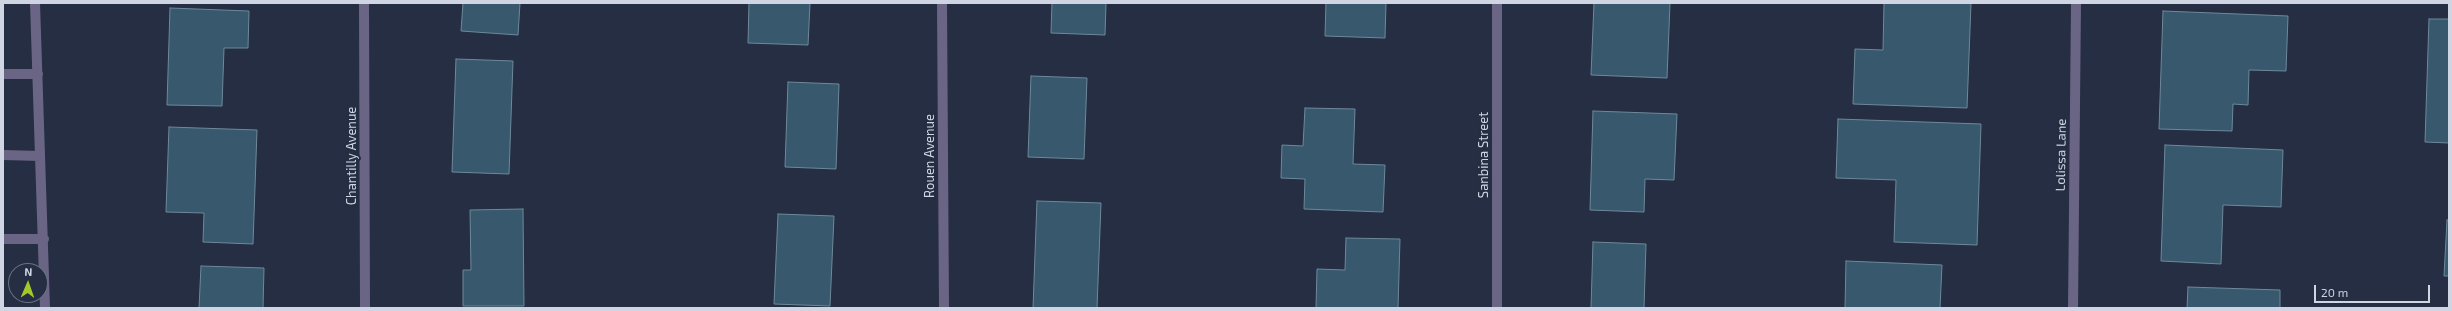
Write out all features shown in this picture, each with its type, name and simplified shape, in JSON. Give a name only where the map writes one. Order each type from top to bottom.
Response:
[{"type":"street","points":[[35,3],[44,239],[45,308]]},
{"type":"street","name":"Chantilly Avenue","points":[[364,3],[365,308]]},
{"type":"street","name":"Rouen Avenue","points":[[942,3],[944,308]]},
{"type":"street","name":"Sanbina Street","points":[[1497,3],[1497,308]]},
{"type":"street","name":"Lolissa Lane","points":[[2073,308],[2076,3]]},
{"type":"street","points":[[3,74],[38,74]]},
{"type":"street","points":[[3,155],[40,156]]},
{"type":"street","points":[[3,239],[44,239]]},
{"type":"building","points":[[463,3],[520,3],[518,35],[461,31]]},
{"type":"building","points":[[749,3],[810,3],[808,45],[748,43]]},
{"type":"building","points":[[1052,3],[1106,3],[1105,35],[1051,33]]},
{"type":"building","points":[[1326,3],[1386,3],[1385,38],[1325,36]]},
{"type":"building","points":[[1594,3],[1670,3],[1667,78],[1591,75]]},
{"type":"building","points":[[1884,3],[1971,3],[1967,108],[1853,104],[1855,49],[1883,50]]},
{"type":"building","points":[[170,8],[249,11],[248,48],[224,48],[222,106],[167,105]]},
{"type":"building","points":[[2163,11],[2288,16],[2286,71],[2249,70],[2248,105],[2233,104],[2232,131],[2159,129]]},
{"type":"building","points":[[2429,19],[2449,19],[2449,143],[2425,142]]},
{"type":"building","points":[[456,59],[513,61],[509,174],[452,172]]},
{"type":"building","points":[[1031,76],[1087,78],[1084,159],[1028,157]]},
{"type":"building","points":[[788,82],[839,84],[836,169],[785,167]]},
{"type":"building","points":[[1305,108],[1355,109],[1353,164],[1385,165],[1383,212],[1304,209],[1305,179],[1281,178],[1282,145],[1303,146]]},
{"type":"building","points":[[1593,111],[1677,114],[1674,180],[1645,179],[1644,212],[1590,210]]},
{"type":"building","points":[[1838,119],[1981,124],[1977,245],[1894,242],[1896,180],[1836,178]]},
{"type":"building","points":[[169,127],[257,130],[253,244],[203,242],[204,213],[166,212]]},
{"type":"building","points":[[2165,145],[2283,150],[2281,207],[2223,205],[2221,264],[2161,261]]},
{"type":"building","points":[[1037,201],[1101,203],[1097,308],[1033,308]]},
{"type":"building","points":[[523,209],[524,306],[463,306],[463,270],[471,270],[470,210]]},
{"type":"building","points":[[778,214],[834,216],[830,306],[774,304]]},
{"type":"building","points":[[2447,220],[2449,220],[2449,276],[2444,276]]},
{"type":"building","points":[[1346,238],[1400,239],[1398,308],[1316,308],[1317,269],[1345,270]]},
{"type":"building","points":[[1593,242],[1646,244],[1644,308],[1591,308]]},
{"type":"building","points":[[1846,261],[1942,265],[1940,308],[1845,308]]},
{"type":"building","points":[[201,266],[264,268],[263,308],[199,308]]},
{"type":"building","points":[[2188,287],[2280,290],[2280,308],[2187,308]]}]
